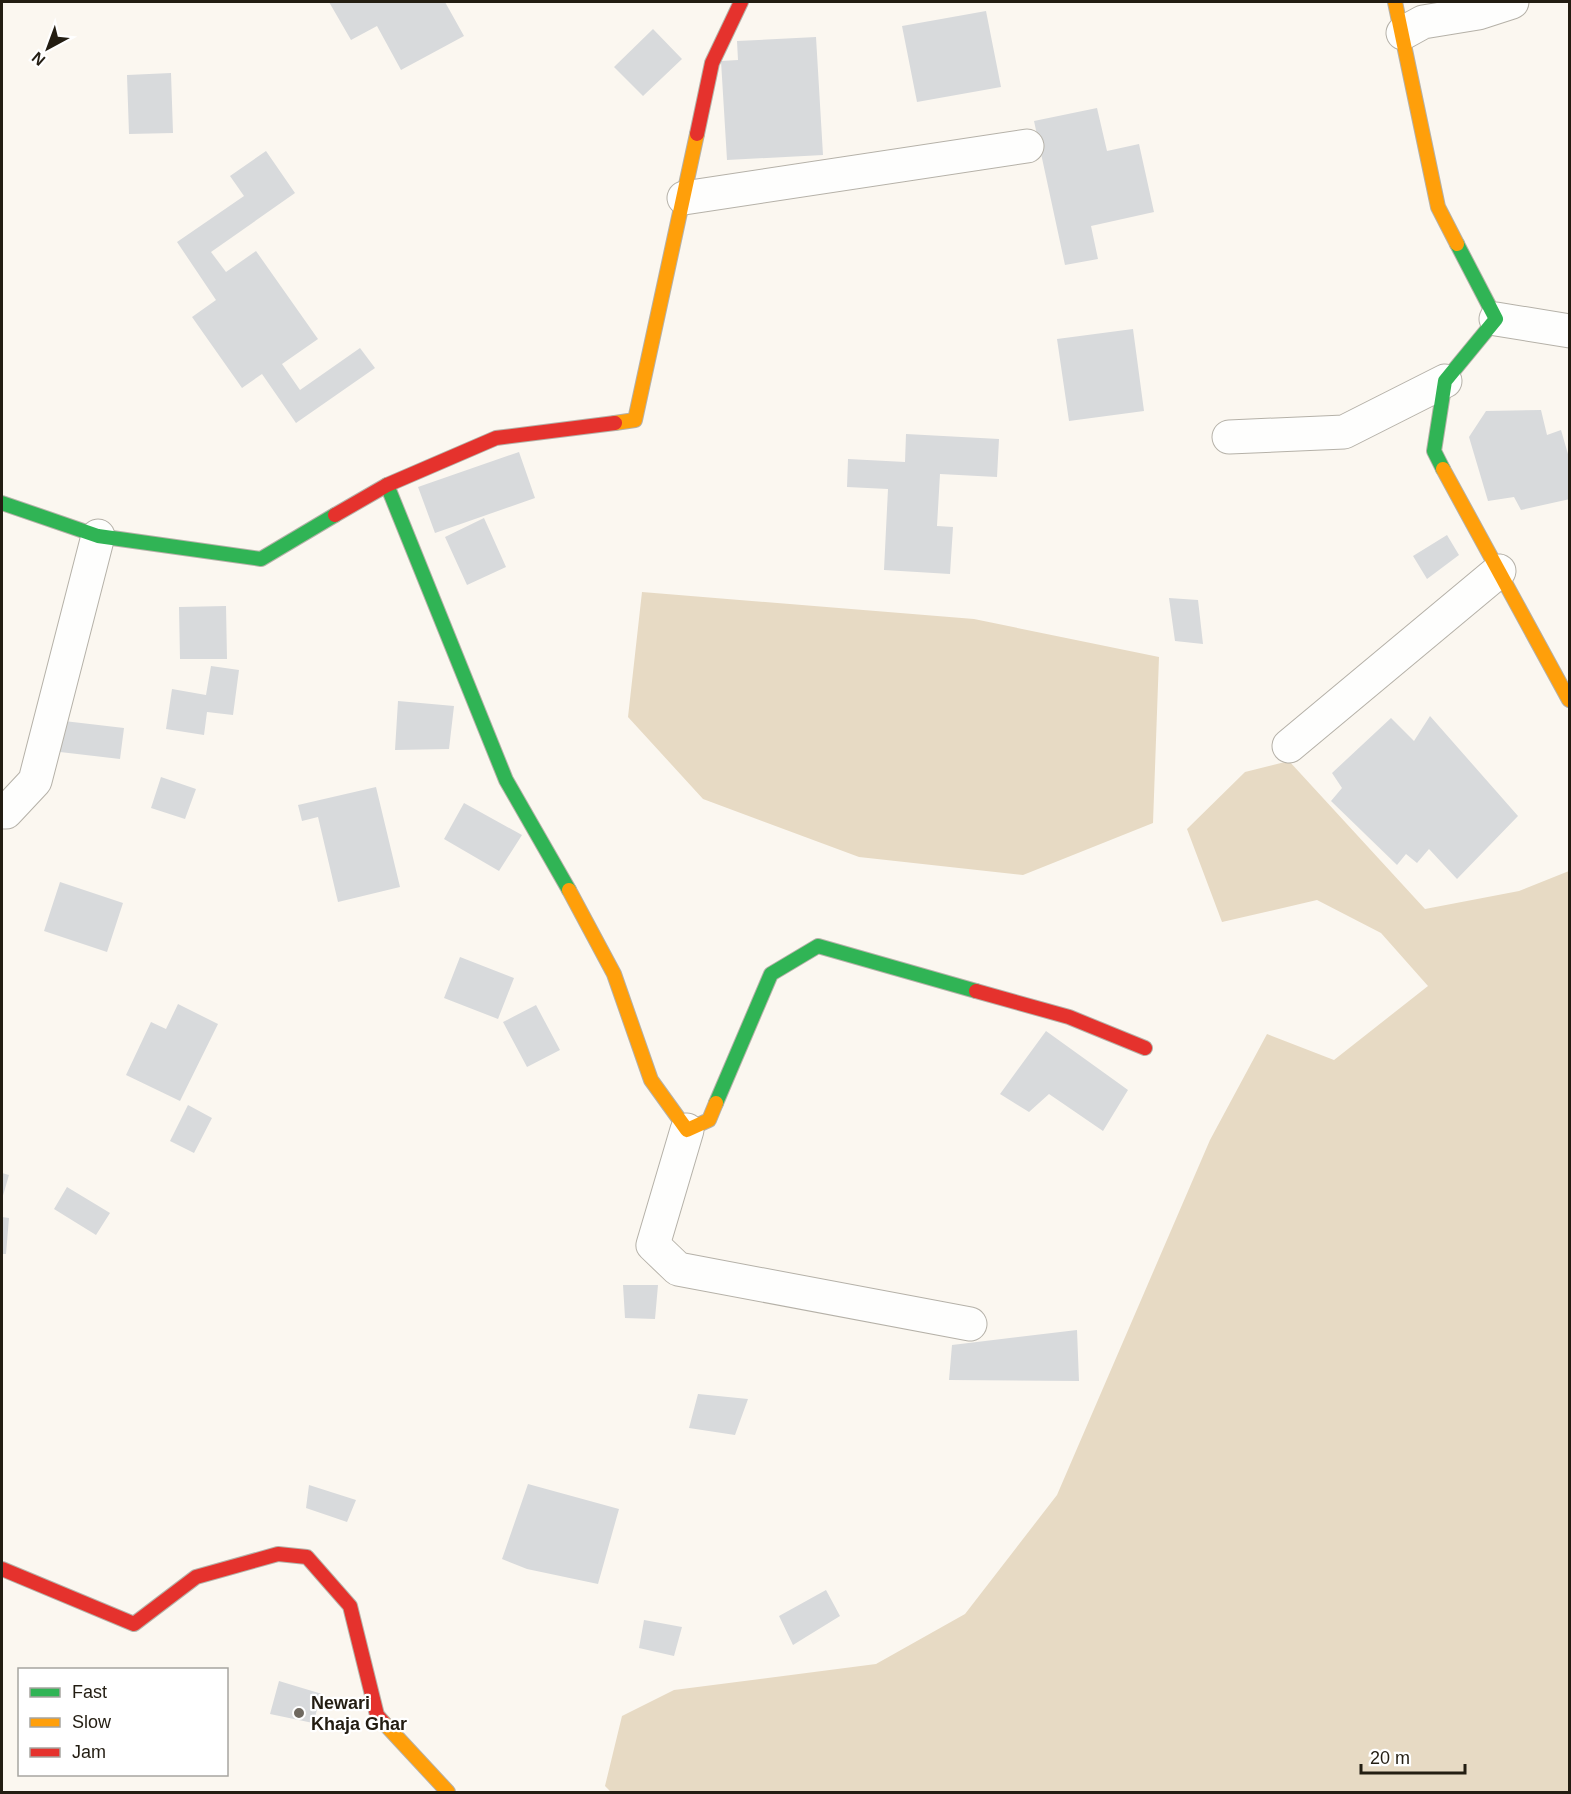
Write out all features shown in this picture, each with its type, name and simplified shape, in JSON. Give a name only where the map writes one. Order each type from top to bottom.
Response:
[{"type":"street","points":[[2,503],[98,536],[261,559],[387,485],[496,438],[635,420],[712,63],[741,2]]},
{"type":"street","points":[[1395,2],[1438,207],[1496,320]]},
{"type":"street","points":[[1403,33],[1423,22],[1478,13],[1512,2]]},
{"type":"street","points":[[684,198],[1027,146]]},
{"type":"street","points":[[1496,320],[1569,331]]},
{"type":"street","points":[[1229,437],[1344,432],[1445,381],[1496,320]]},
{"type":"street","points":[[1445,381],[1434,451],[1569,700]]},
{"type":"street","points":[[387,485],[506,780],[548,851],[614,974],[651,1080],[687,1131]]},
{"type":"street","points":[[2,812],[6,812],[35,781],[98,536]]},
{"type":"street","points":[[1289,746],[1499,571]]},
{"type":"street","points":[[970,1324],[678,1269],[653,1245],[687,1131],[709,1119],[771,974],[818,946],[1069,1017],[1145,1048]]},
{"type":"street","points":[[2,1569],[134,1624],[196,1577],[278,1554],[307,1557],[350,1606],[377,1715],[448,1792]]},
{"type":"shaded area","points":[[642,592],[974,619],[1159,657],[1153,823],[1023,875],[859,857],[703,799],[628,717]]},
{"type":"shaded area","points":[[1289,761],[1425,909],[1519,891],[1569,871],[1569,1792],[611,1792],[605,1786],[622,1716],[674,1690],[876,1664],[965,1614],[1057,1495],[1210,1140],[1267,1034],[1334,1060],[1428,986],[1381,933],[1317,900],[1222,922],[1187,829],[1245,772]]},
{"type":"building","points":[[329,2],[445,2],[464,36],[401,70],[377,26],[351,40]]},
{"type":"building","points":[[986,11],[1001,87],[917,102],[902,26]]},
{"type":"building","points":[[653,29],[682,59],[643,96],[614,67]]},
{"type":"building","points":[[816,37],[823,155],[727,160],[721,61],[738,60],[737,41]]},
{"type":"building","points":[[171,73],[173,133],[129,134],[127,75]]},
{"type":"building","points":[[1097,108],[1107,151],[1139,144],[1154,212],[1091,226],[1098,259],[1065,265],[1034,121]]},
{"type":"building","points":[[266,151],[295,193],[211,252],[226,272],[256,251],[318,339],[282,364],[300,390],[360,348],[375,368],[296,423],[262,374],[242,388],[192,317],[216,300],[177,242],[244,196],[230,176]]},
{"type":"building","points":[[1133,329],[1144,411],[1069,421],[1057,339]]},
{"type":"building","points":[[1541,410],[1547,435],[1561,430],[1570,461],[1570,499],[1521,510],[1514,497],[1488,501],[1469,437],[1486,411]]},
{"type":"building","points":[[906,434],[999,439],[997,477],[940,474],[937,526],[953,527],[950,574],[884,570],[888,489],[847,487],[848,459],[905,462]]},
{"type":"building","points":[[519,452],[535,498],[435,533],[418,487]]},
{"type":"building","points":[[484,518],[506,567],[467,585],[445,537]]},
{"type":"building","points":[[1447,535],[1459,555],[1427,579],[1413,556]]},
{"type":"building","points":[[1169,598],[1198,600],[1203,644],[1175,641]]},
{"type":"building","points":[[226,606],[227,659],[180,659],[179,607]]},
{"type":"building","points":[[211,666],[239,670],[233,715],[207,712],[204,735],[166,729],[172,689],[206,695]]},
{"type":"building","points":[[398,701],[454,706],[449,749],[395,750]]},
{"type":"building","points":[[1430,716],[1518,816],[1457,879],[1429,849],[1417,863],[1406,854],[1397,865],[1331,801],[1342,788],[1332,773],[1391,718],[1414,741]]},
{"type":"building","points":[[64,721],[124,728],[120,759],[60,752]]},
{"type":"building","points":[[161,777],[196,789],[185,819],[151,808]]},
{"type":"building","points":[[376,787],[400,887],[338,902],[318,817],[302,821],[298,805]]},
{"type":"building","points":[[464,803],[522,835],[499,871],[444,839]]},
{"type":"building","points":[[60,882],[123,903],[107,952],[44,931]]},
{"type":"building","points":[[460,957],[514,978],[498,1019],[444,998]]},
{"type":"building","points":[[178,1004],[218,1024],[180,1101],[126,1075],[151,1022],[166,1029]]},
{"type":"building","points":[[536,1005],[560,1050],[527,1067],[503,1022]]},
{"type":"building","points":[[1046,1031],[1128,1090],[1103,1131],[1049,1094],[1029,1112],[1000,1094]]},
{"type":"building","points":[[188,1105],[212,1118],[194,1153],[170,1141]]},
{"type":"building","points":[[2,1173],[9,1175],[2,1199]]},
{"type":"building","points":[[67,1187],[110,1213],[96,1235],[54,1209]]},
{"type":"building","points":[[2,1217],[9,1218],[6,1254],[2,1254]]},
{"type":"building","points":[[623,1285],[658,1285],[655,1319],[625,1318]]},
{"type":"building","points":[[1077,1330],[1079,1381],[949,1380],[952,1345]]},
{"type":"building","points":[[698,1394],[748,1399],[735,1435],[689,1428]]},
{"type":"building","points":[[528,1484],[619,1509],[598,1584],[527,1569],[502,1559]]},
{"type":"building","points":[[309,1485],[356,1500],[347,1522],[306,1508]]},
{"type":"building","points":[[826,1590],[840,1616],[793,1645],[779,1616]]},
{"type":"building","points":[[644,1620],[682,1627],[674,1656],[639,1648]]},
{"type":"building","points":[[279,1681],[322,1694],[313,1723],[270,1714]]},
{"type":"traffic: fast","points":[[1443,469],[1434,451],[1445,381],[1496,319],[1457,244]]},
{"type":"traffic: fast","points":[[387,485],[506,780],[569,890]]},
{"type":"traffic: fast","points":[[2,503],[98,536],[261,559],[335,515]]},
{"type":"traffic: fast","points":[[716,1103],[771,974],[818,946],[976,991]]},
{"type":"traffic: slow","points":[[1395,2],[1438,207],[1457,244]]},
{"type":"traffic: slow","points":[[615,423],[635,420],[697,134]]},
{"type":"traffic: slow","points":[[1443,469],[1569,700]]},
{"type":"traffic: slow","points":[[569,890],[614,974],[651,1080],[687,1130],[709,1120],[716,1103]]},
{"type":"traffic: slow","points":[[383,1722],[448,1792]]},
{"type":"traffic: jam","points":[[697,134],[712,63],[741,2]]},
{"type":"traffic: jam","points":[[335,515],[387,485],[496,438],[615,423]]},
{"type":"traffic: jam","points":[[976,991],[1069,1017],[1145,1048]]},
{"type":"traffic: jam","points":[[2,1569],[134,1624],[196,1577],[278,1554],[307,1557],[350,1606],[377,1715],[383,1722]]},
{"type":"place","name":"Newari Khaja Ghar","points":[[299,1713]]}]
